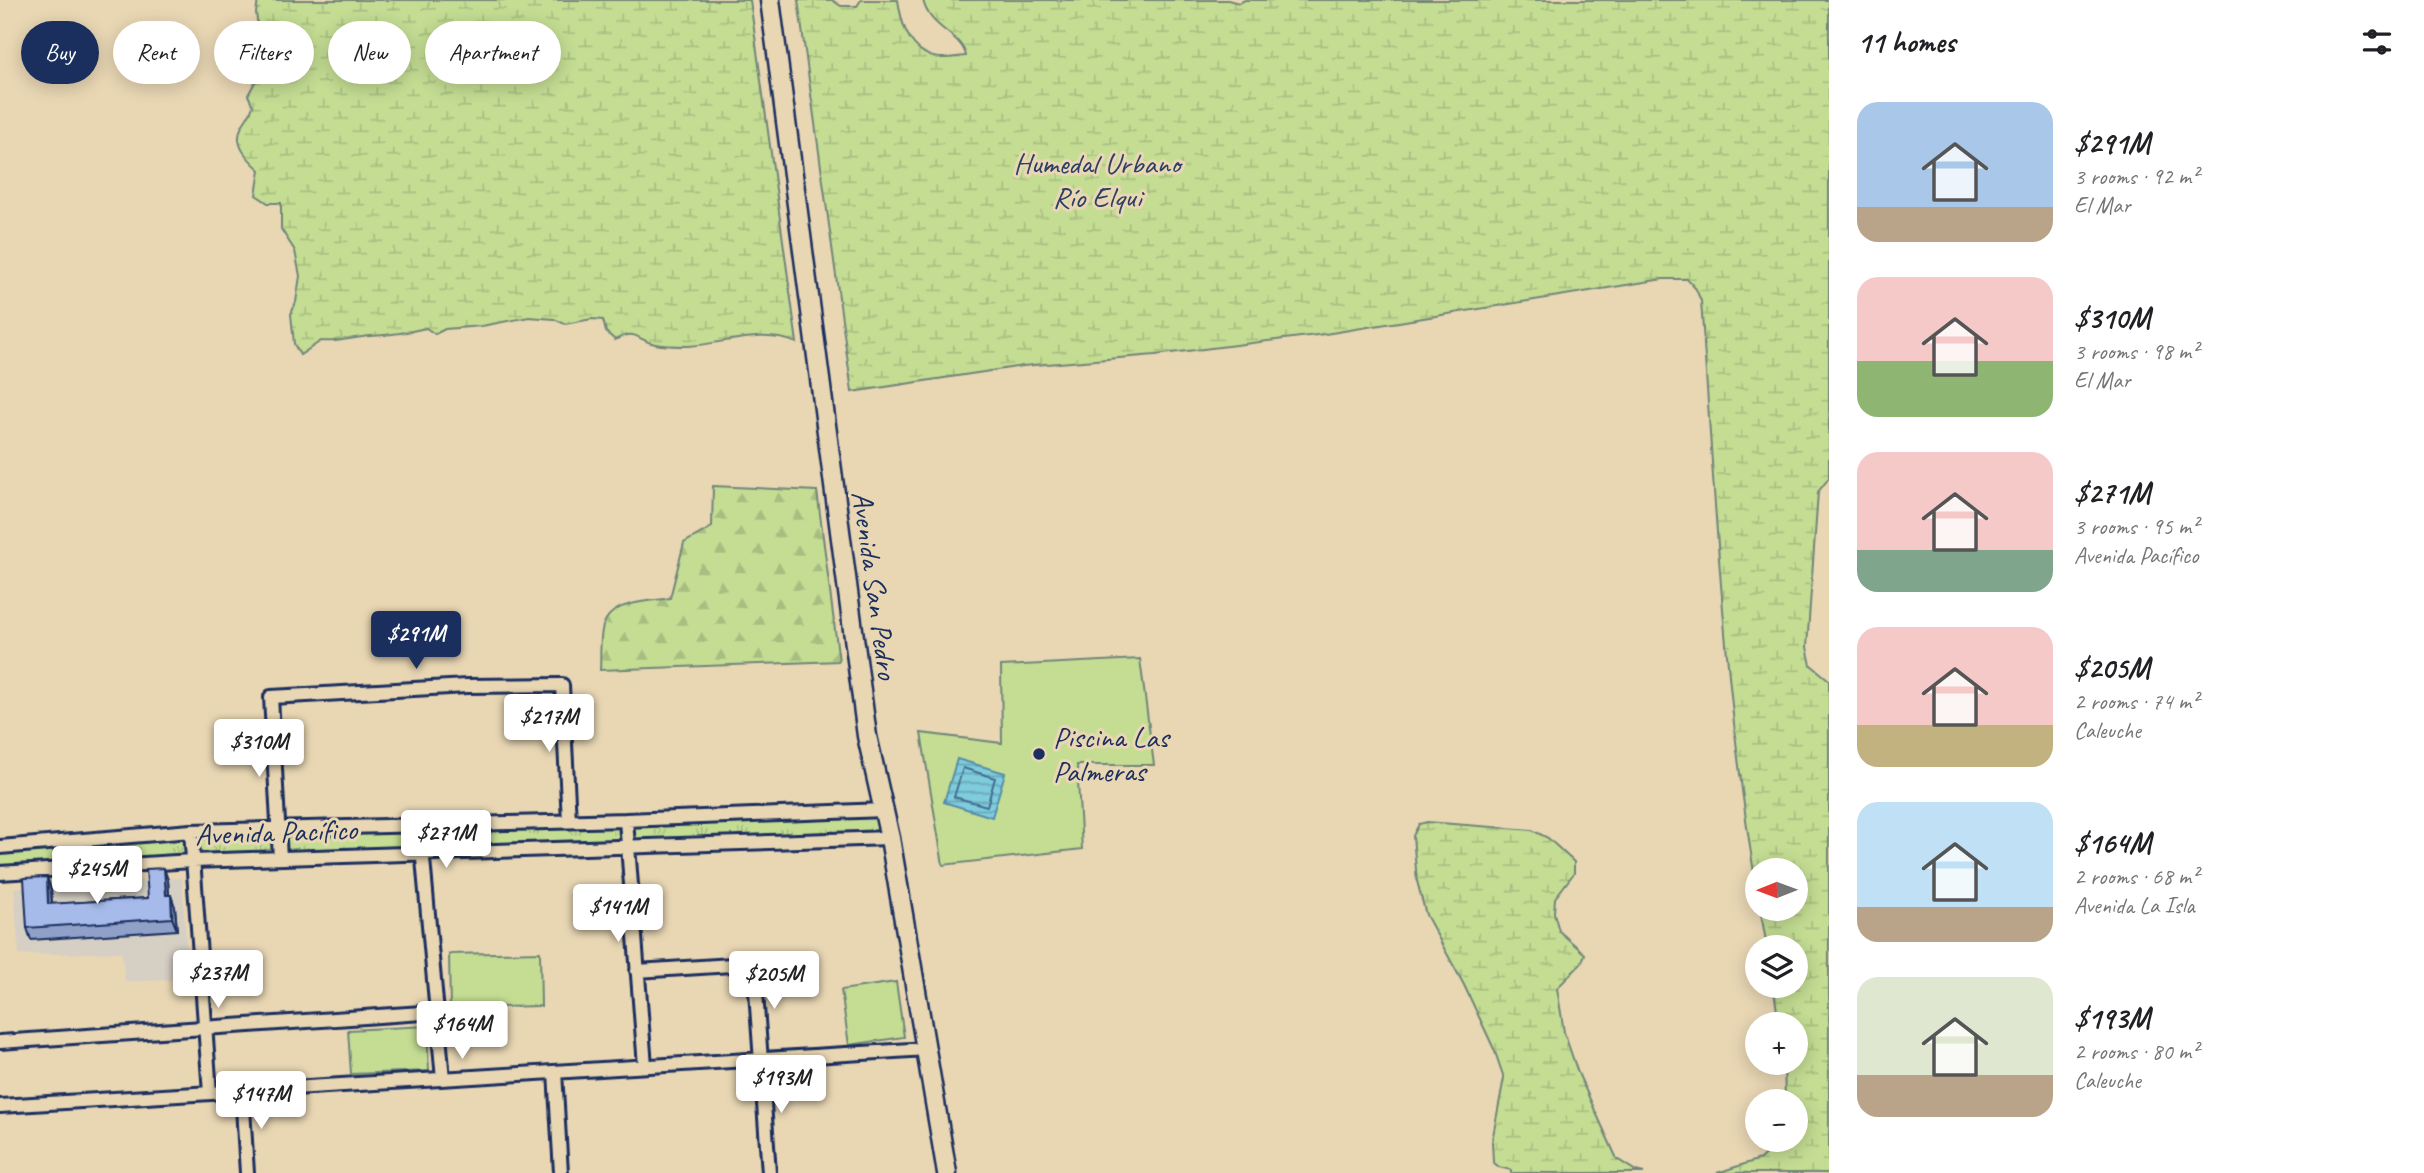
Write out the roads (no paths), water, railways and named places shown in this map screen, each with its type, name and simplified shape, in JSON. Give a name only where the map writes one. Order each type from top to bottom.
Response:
[{"type":"street","name":"Avenida San Pedro","points":[[770,0],[867,736],[890,838],[947,1173]]},
{"type":"street","points":[[280,858],[271,697],[467,686],[562,685],[569,821]]},
{"type":"street","name":"Avenida Pacífico","points":[[0,847],[191,831],[626,820],[884,810]]},
{"type":"street","points":[[626,820],[645,1066]]},
{"type":"street","points":[[420,826],[443,1079]]},
{"type":"street","points":[[191,831],[210,1093]]},
{"type":"street","name":"Avenida Pacífico","points":[[0,873],[192,861],[890,838]]},
{"type":"street","points":[[637,971],[794,961]]},
{"type":"street","points":[[754,964],[769,1173]]},
{"type":"street","points":[[0,1042],[438,1012]]},
{"type":"street","points":[[0,1106],[927,1049]]},
{"type":"street","points":[[555,1072],[561,1173]]},
{"type":"street","points":[[243,1091],[247,1173]]},
{"type":"water","points":[[957,759],[1005,773],[992,817],[944,802]]},
{"type":"place","name":"Piscina Las Palmeras","points":[[1039,754]]},
{"type":"park label","name":"Humedal Urbano Río Elqui","points":[[1097,180]]}]
